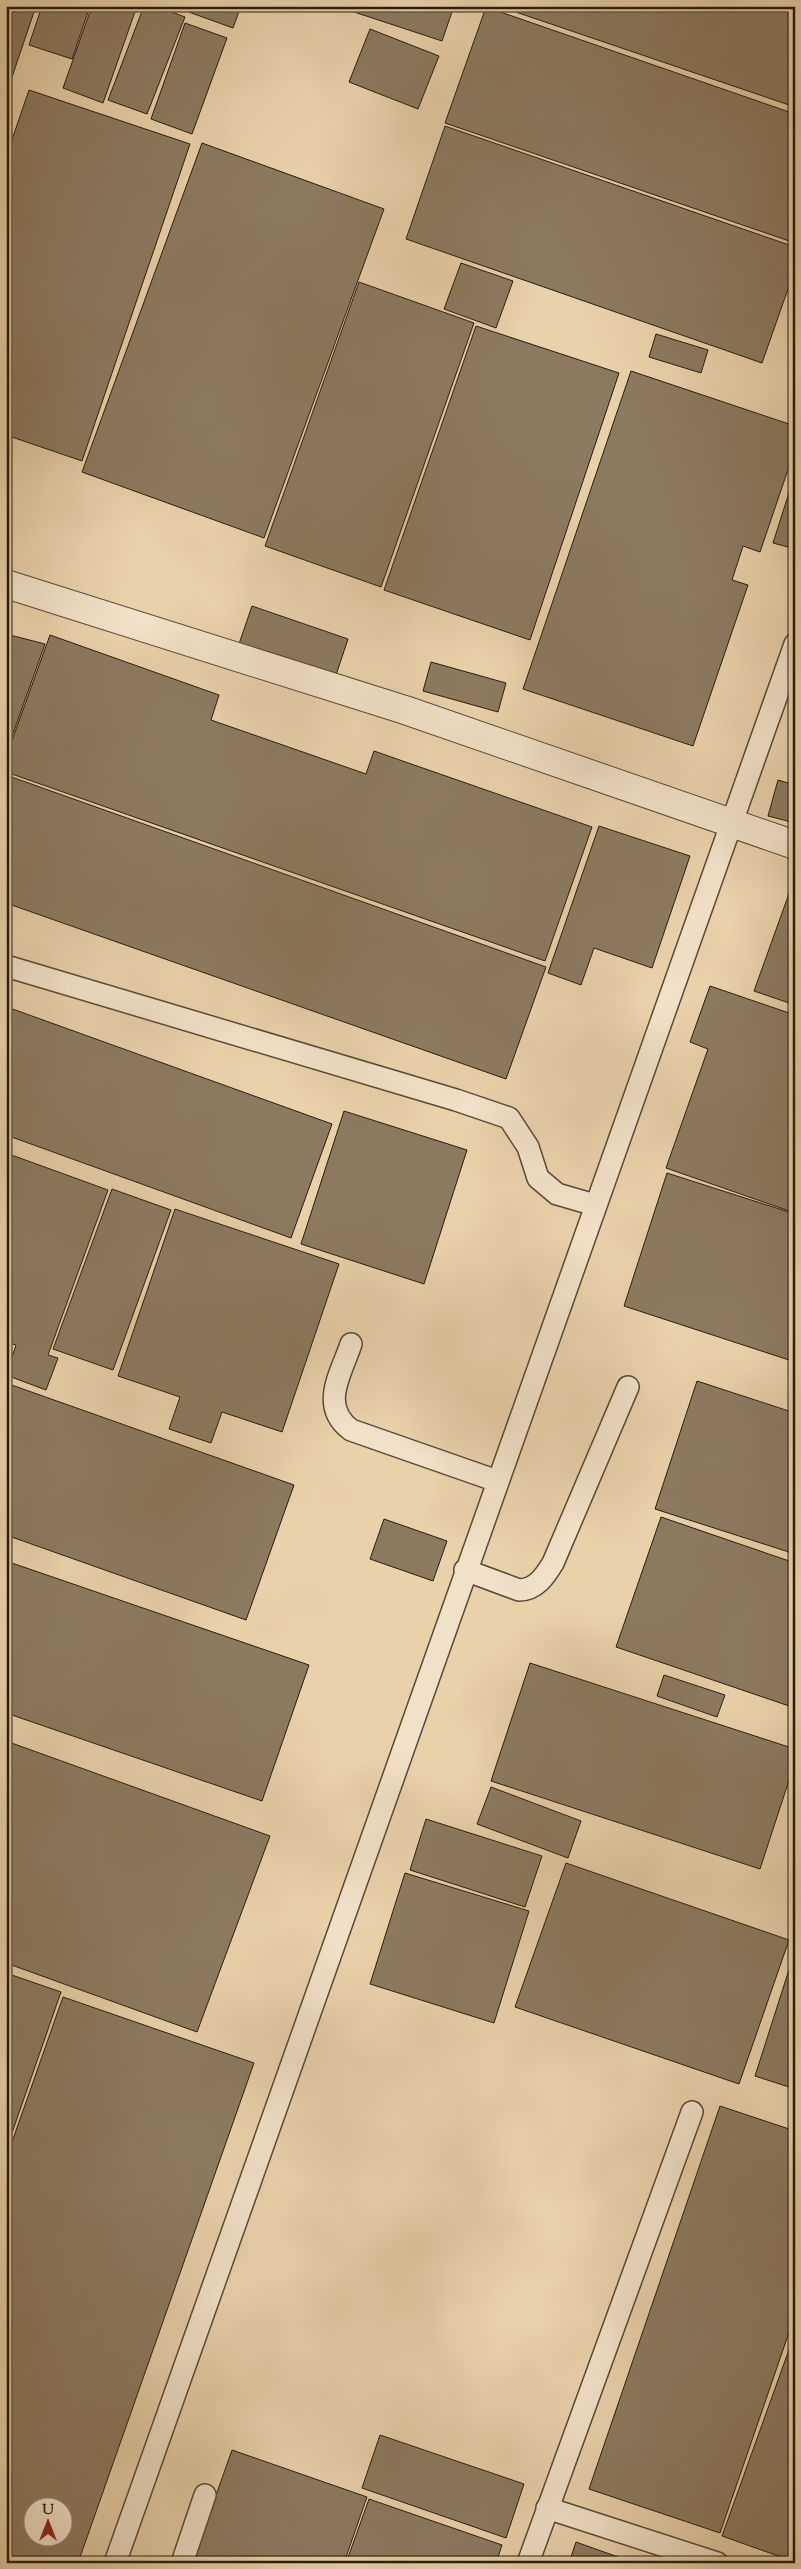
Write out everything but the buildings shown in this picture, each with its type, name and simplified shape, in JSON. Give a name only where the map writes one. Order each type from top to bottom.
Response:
[{"type":"street","points":[[6,584],[405,710],[795,845]]},
{"type":"lane","points":[[115,2563],[465,1570],[795,644]]},
{"type":"lane","points":[[6,966],[456,1100],[509,1118],[528,1147],[538,1178],[557,1194],[595,1205]]},
{"type":"lane","points":[[351,1344],[333,1396],[335,1411],[344,1425],[351,1430],[497,1481]]},
{"type":"lane","points":[[465,1570],[519,1590],[526,1590],[541,1581],[553,1563],[628,1387]]},
{"type":"lane","points":[[528,2563],[692,2112]]},
{"type":"lane","points":[[182,2563],[205,2495]]},
{"type":"lane","points":[[547,2508],[717,2563]]}]
